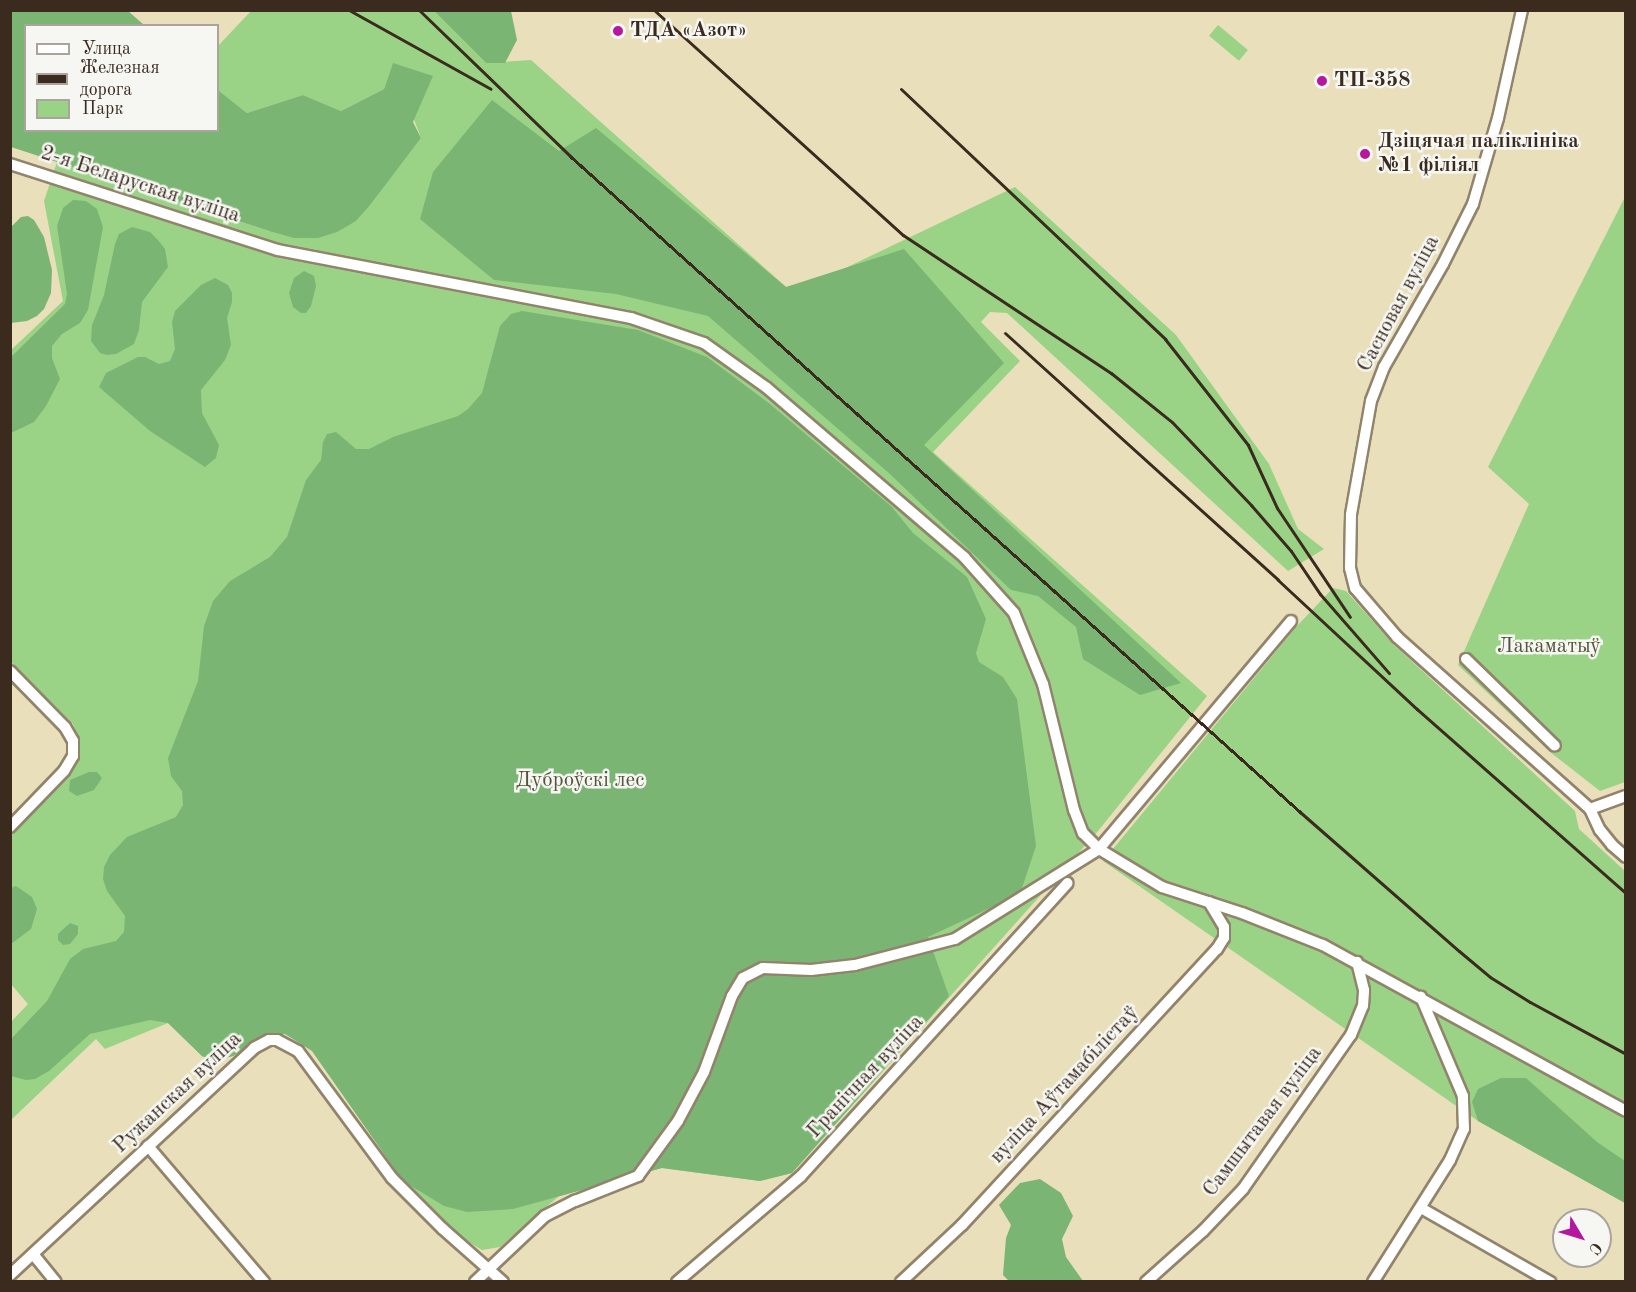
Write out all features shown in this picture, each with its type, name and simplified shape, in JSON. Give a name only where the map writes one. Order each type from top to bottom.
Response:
[{"type":"street","name":"Сасновая вуліца","points":[[1522,10],[1498,118],[1473,204],[1443,264],[1384,367],[1371,401],[1351,515],[1350,568],[1355,588],[1397,637],[1590,809],[1600,830],[1612,845],[1626,856]]},
{"type":"street","name":"2-я Беларуская вуліца","points":[[10,164],[258,244],[301,255],[631,318],[704,343],[767,388],[964,557],[1014,614],[1043,684],[1074,810],[1083,833],[1099,849],[1162,887],[1209,902],[1323,945],[1422,997],[1626,1111]]},
{"type":"street","points":[[475,1281],[545,1216],[575,1201],[638,1176],[678,1121],[704,1072],[732,996],[743,978],[763,968],[811,970],[855,965],[956,939],[1099,849],[1291,621]]},
{"type":"street","points":[[1466,659],[1555,746]]},
{"type":"street","points":[[10,671],[65,727],[73,741],[73,756],[64,771],[10,827]]},
{"type":"street","points":[[1590,809],[1626,796]]},
{"type":"street","name":"Гранічная вуліца","points":[[677,1281],[801,1176],[1068,883]]},
{"type":"street","name":"вуліца Аўтамабілістаў","points":[[901,1281],[962,1225],[1216,949],[1224,938],[1224,927],[1209,902]]},
{"type":"street","name":"Самшытавая вуліца","points":[[1146,1281],[1203,1231],[1243,1189],[1351,1035],[1363,1006],[1364,990],[1357,962]]},
{"type":"street","points":[[1373,1281],[1457,1149],[1466,1119],[1463,1096],[1422,997]]},
{"type":"street","name":"Ружанская вуліца","points":[[10,1275],[261,1043],[268,1040],[285,1042],[298,1051],[392,1178],[443,1229],[503,1281]]},
{"type":"street","points":[[148,1146],[264,1281]]},
{"type":"street","points":[[1421,1208],[1550,1281]]},
{"type":"street","points":[[33,1254],[56,1281]]},
{"type":"green space","points":[[11,10],[128,11],[143,24],[24,24],[24,132],[219,132],[219,91],[247,113],[303,95],[341,111],[384,89],[393,63],[433,76],[413,122],[421,138],[356,221],[337,232],[318,238],[294,238],[269,231],[11,147]]},
{"type":"green space","points":[[251,11],[434,11],[486,63],[531,60],[793,293],[1015,187],[1176,335],[1269,464],[1298,529],[1324,549],[1288,571],[1007,313],[990,312],[981,322],[1020,361],[933,452],[1207,696],[1098,831],[792,1173],[760,1181],[662,1168],[559,1196],[500,1247],[482,1250],[457,1235],[403,1181],[312,1051],[300,1041],[285,1034],[268,1035],[233,1056],[213,1061],[202,1056],[168,1023],[105,1049],[96,1039],[11,1120],[11,1022],[28,1004],[11,984],[11,836],[72,771],[80,753],[80,743],[73,724],[10,661],[11,350],[63,301],[44,201],[57,162],[269,231],[356,221],[421,138],[393,64],[384,89],[341,111],[303,95],[247,113],[219,91],[219,45]]},
{"type":"green space","points":[[434,11],[511,11],[517,40],[505,63],[486,63]]},
{"type":"green space","points":[[1218,25],[1248,50],[1239,61],[1209,36]]},
{"type":"green space","points":[[492,100],[559,151],[596,128],[786,287],[904,249],[1004,363],[924,445],[1181,683],[1140,695],[1083,659],[1076,627],[1038,596],[1011,590],[890,474],[708,316],[616,294],[494,280],[420,219],[433,172]]},
{"type":"green space","name":"Лакаматыў","points":[[1625,197],[1625,782],[1600,791],[1550,752],[1458,665],[1529,504],[1488,467]]},
{"type":"green space","points":[[73,200],[86,201],[97,209],[103,227],[88,310],[80,323],[62,334],[52,346],[52,358],[60,379],[46,406],[34,422],[11,433],[11,357],[65,304],[67,294],[57,226],[63,208]]},
{"type":"green space","points":[[28,216],[34,220],[44,237],[52,270],[51,293],[44,309],[37,316],[27,321],[11,323],[11,227],[21,217]]},
{"type":"green space","points":[[132,227],[150,232],[158,240],[165,249],[168,267],[142,302],[139,330],[134,344],[116,354],[107,355],[100,353],[91,341],[92,325],[104,295],[119,234]]},
{"type":"green space","points":[[304,271],[314,276],[316,286],[311,306],[306,313],[301,313],[293,307],[289,293],[294,278]]},
{"type":"green space","points":[[215,278],[228,285],[232,293],[227,318],[231,345],[225,360],[201,390],[202,413],[219,445],[216,458],[205,467],[150,431],[99,387],[106,373],[138,357],[145,357],[159,364],[170,361],[175,349],[172,322],[175,311],[201,285]]},
{"type":"green space","name":"Дуброўскі лес","points":[[522,311],[638,330],[707,357],[770,404],[892,507],[913,533],[967,577],[986,619],[976,653],[979,662],[1003,677],[1017,699],[1036,846],[1020,894],[928,937],[949,996],[792,1173],[760,1181],[662,1168],[513,1209],[467,1212],[444,1206],[403,1181],[312,1051],[285,1034],[268,1035],[233,1056],[213,1061],[202,1056],[168,1023],[150,1020],[90,1034],[49,1071],[35,1079],[26,1080],[11,1076],[11,1039],[47,1001],[70,959],[83,949],[116,941],[124,932],[125,916],[107,891],[103,879],[104,867],[110,855],[127,837],[176,817],[183,805],[182,791],[171,776],[168,758],[198,681],[204,626],[213,601],[230,581],[270,557],[287,537],[306,480],[321,460],[323,442],[327,434],[336,432],[356,449],[369,449],[393,437],[458,416],[468,409],[482,393],[500,326],[511,314]]},
{"type":"green space","points":[[1333,588],[1346,591],[1394,645],[1575,811],[1579,829],[1625,871],[1625,1203],[1478,1121],[1103,861],[1297,626]]},
{"type":"green space","points":[[89,772],[97,772],[102,778],[94,790],[77,796],[69,791],[70,780]]},
{"type":"green space","points":[[16,886],[32,897],[37,909],[31,929],[11,944],[11,888]]},
{"type":"green space","points":[[70,923],[78,926],[78,934],[70,944],[63,945],[58,940],[58,934]]},
{"type":"green space","points":[[1501,1078],[1526,1078],[1597,1142],[1625,1161],[1625,1203],[1478,1121],[1472,1102],[1478,1089]]},
{"type":"green space","points":[[1040,1179],[1061,1193],[1073,1216],[1062,1239],[1066,1257],[1083,1281],[1009,1281],[1003,1275],[1006,1238],[1011,1225],[999,1205],[1020,1183]]},
{"type":"railway","points":[[349,10],[491,89]]},
{"type":"railway","points":[[419,10],[571,157],[1300,812],[1459,951],[1490,977],[1530,1002],[1626,1054]]},
{"type":"railway","points":[[654,10],[903,235],[1111,373],[1172,422],[1291,551],[1320,594],[1389,673]]},
{"type":"railway","points":[[901,89],[1165,339],[1248,445],[1277,508],[1350,617]]},
{"type":"railway","points":[[1005,333],[1417,709],[1626,893]]},
{"type":"place","name":"ТДА «Азот»","points":[[618,31]]},
{"type":"place","name":"ТП-358","points":[[1322,81]]},
{"type":"place","name":"Дзіцячая паліклініка №1 філіял","points":[[1365,154]]}]
